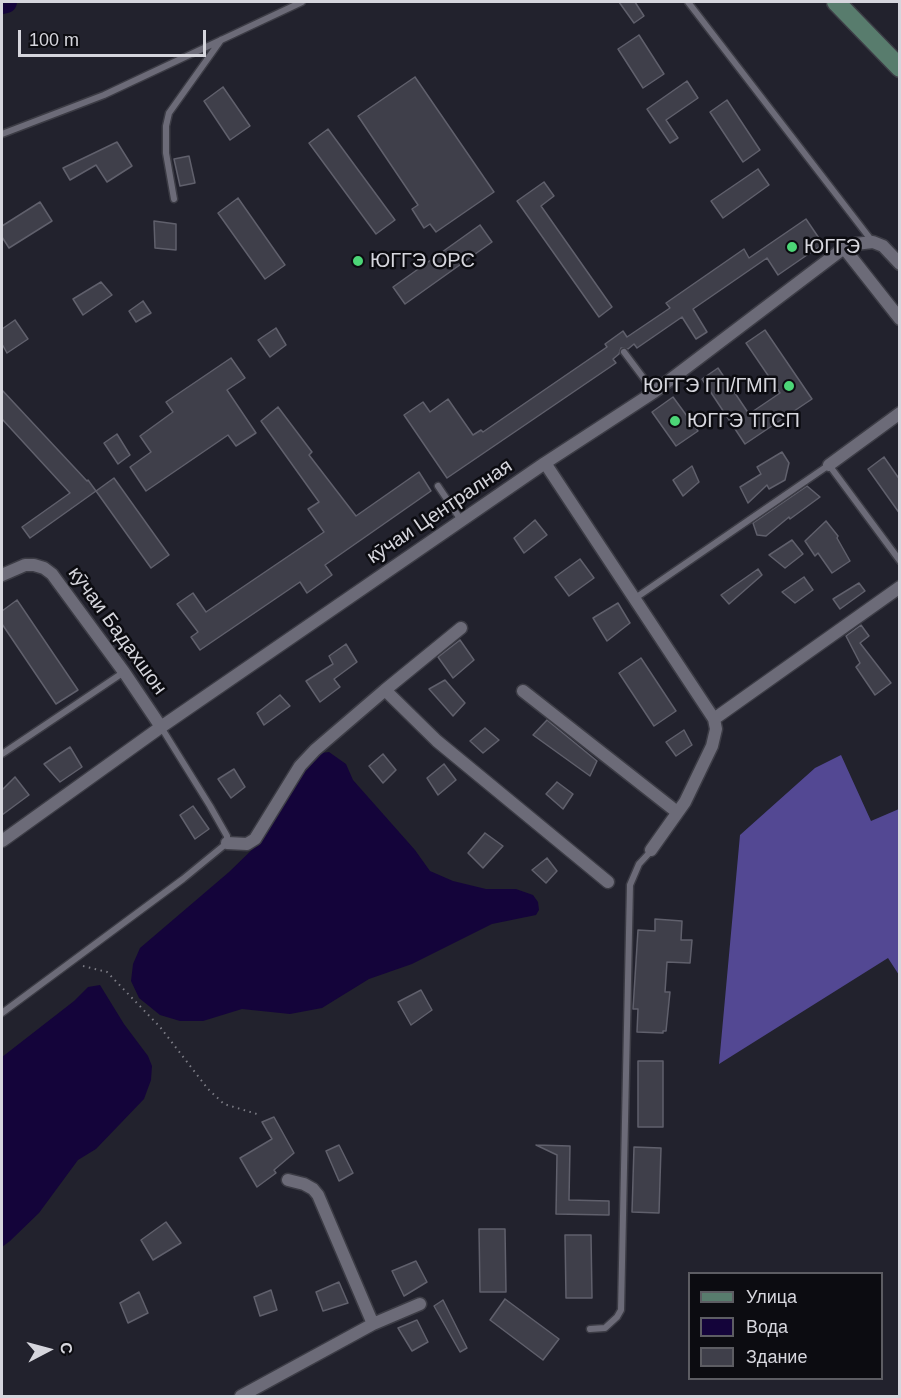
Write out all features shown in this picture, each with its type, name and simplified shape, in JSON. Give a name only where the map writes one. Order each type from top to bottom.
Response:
[{"type":"main road","points":[[836,2],[900,68]]},
{"type":"street","name":"кӯчаи Централная","points":[[2,841],[161,727],[545,463],[654,392],[844,248],[873,242]]},
{"type":"street","points":[[873,242],[883,246],[900,264]]},
{"type":"street","points":[[844,248],[900,319]]},
{"type":"street","points":[[829,465],[900,413]]},
{"type":"street","points":[[545,463],[714,719],[716,729],[712,746],[685,802],[651,850]]},
{"type":"street","name":"кӯчаи Бадахшон","points":[[2,575],[25,565],[44,567],[52,574],[161,727]]},
{"type":"street","points":[[714,719],[900,587]]},
{"type":"street","points":[[227,843],[240,844],[255,839],[300,766],[315,750],[461,628]]},
{"type":"street","points":[[386,690],[437,741],[608,882]]},
{"type":"street","points":[[523,691],[677,812]]},
{"type":"street","points":[[288,1180],[304,1184],[318,1195],[373,1324]]},
{"type":"street","points":[[241,1396],[373,1324],[420,1304]]},
{"type":"lane","points":[[2,134],[104,95],[302,2]]},
{"type":"lane","points":[[688,2],[873,242]]},
{"type":"lane","points":[[174,199],[166,153],[168,113],[222,39]]},
{"type":"lane","points":[[624,352],[654,392]]},
{"type":"lane","points":[[634,599],[829,465],[900,561]]},
{"type":"lane","points":[[438,486],[461,521]]},
{"type":"lane","points":[[2,754],[124,672]]},
{"type":"lane","points":[[2,1013],[183,879],[227,843],[227,836],[161,727]]},
{"type":"lane","points":[[590,1329],[605,1328],[621,1310],[630,885],[639,864],[651,850]]},
{"type":"path","points":[[65,966],[83,966],[107,972],[160,1028],[208,1089],[224,1104],[257,1114]]},
{"type":"shaded area","points":[[841,755],[871,821],[899,809],[899,975],[888,958],[719,1064],[740,835],[815,768]]},
{"type":"water","points":[[329,752],[346,764],[353,780],[415,850],[430,871],[453,881],[486,889],[516,889],[533,895],[538,902],[539,910],[536,915],[492,924],[412,964],[369,979],[322,1008],[290,1014],[242,1009],[203,1021],[180,1021],[160,1015],[139,998],[131,981],[133,964],[140,948],[229,872],[261,841],[304,764],[314,754]]},
{"type":"water","points":[[100,985],[124,1024],[148,1056],[152,1066],[151,1080],[144,1099],[96,1149],[78,1160],[39,1213],[2,1247],[2,1057],[74,1001],[88,987]]},
{"type":"building","points":[[619,2],[635,2],[644,16],[634,23]]},
{"type":"building","points":[[639,35],[664,74],[643,88],[618,49]]},
{"type":"building","points":[[415,77],[494,192],[436,232],[430,224],[424,228],[412,209],[418,205],[358,116]]},
{"type":"building","points":[[687,81],[698,98],[666,120],[678,138],[670,143],[647,109]]},
{"type":"building","points":[[223,87],[250,126],[230,140],[204,101]]},
{"type":"building","points":[[727,100],[760,150],[743,162],[710,112]]},
{"type":"building","points":[[328,129],[395,220],[376,234],[309,143]]},
{"type":"building","points":[[117,142],[132,166],[107,182],[96,165],[70,180],[63,168]]},
{"type":"building","points":[[189,156],[195,183],[180,186],[174,159]]},
{"type":"building","points":[[758,169],[769,185],[723,218],[711,201]]},
{"type":"building","points":[[544,182],[554,196],[541,206],[612,307],[599,317],[517,201]]},
{"type":"building","points":[[238,198],[285,265],[265,279],[218,213]]},
{"type":"building","points":[[40,202],[52,221],[9,248],[2,237],[2,226]]},
{"type":"building","points":[[806,219],[823,244],[778,275],[767,258],[693,309],[707,332],[696,339],[682,317],[637,348],[634,344],[628,349],[621,348],[619,354],[613,359],[616,363],[447,478],[404,415],[423,402],[430,412],[448,399],[473,435],[481,430],[483,432],[607,347],[605,344],[623,331],[627,337],[670,308],[666,303],[744,249],[749,258]]},
{"type":"building","points":[[154,221],[176,224],[176,250],[155,248]]},
{"type":"building","points":[[480,225],[492,242],[405,304],[393,287]]},
{"type":"building","points":[[101,282],[112,295],[83,315],[73,299]]},
{"type":"building","points":[[143,301],[151,313],[136,322],[129,311]]},
{"type":"building","points":[[15,320],[28,339],[7,353],[2,344],[2,329]]},
{"type":"building","points":[[276,328],[286,345],[270,357],[258,340]]},
{"type":"building","name":"ЮГГЭ ГП/ГМП","points":[[765,330],[812,399],[745,444],[702,379],[718,368],[749,414],[780,393],[746,343]]},
{"type":"building","points":[[231,358],[245,378],[227,390],[256,433],[236,446],[228,435],[146,491],[130,467],[151,452],[140,436],[173,412],[166,402]]},
{"type":"building","points":[[2,390],[96,491],[30,538],[22,527],[70,493],[2,419]]},
{"type":"building","name":"ЮГГЭ ТГСП","points":[[673,397],[698,431],[676,446],[652,412]]},
{"type":"building","points":[[278,407],[312,452],[309,455],[356,516],[419,472],[431,491],[325,565],[332,575],[307,593],[300,582],[200,650],[191,637],[198,632],[177,604],[193,593],[206,612],[324,532],[308,509],[319,502],[261,421]]},
{"type":"building","points":[[117,434],[130,455],[118,464],[104,443]]},
{"type":"building","points":[[782,452],[789,463],[785,480],[769,489],[767,485],[748,503],[740,487],[761,474],[757,467]]},
{"type":"building","points":[[884,457],[900,480],[900,514],[868,469]]},
{"type":"building","points":[[692,466],[699,482],[683,496],[673,480]]},
{"type":"building","points":[[114,478],[169,555],[151,568],[96,491]]},
{"type":"building","points":[[807,486],[820,497],[790,519],[789,517],[766,536],[757,535],[753,523]]},
{"type":"building","points":[[535,520],[547,535],[524,553],[514,538]]},
{"type":"building","points":[[826,521],[838,536],[850,561],[832,573],[818,553],[815,556],[805,541]]},
{"type":"building","points":[[792,540],[803,554],[785,568],[769,555]]},
{"type":"building","points":[[580,559],[594,578],[569,596],[555,577]]},
{"type":"building","points":[[758,569],[762,575],[729,604],[721,595]]},
{"type":"building","points":[[804,577],[813,590],[795,603],[782,592]]},
{"type":"building","points":[[859,583],[865,591],[840,609],[833,599]]},
{"type":"building","points":[[17,600],[78,690],[56,704],[2,624],[2,611]]},
{"type":"building","points":[[618,603],[630,623],[607,641],[593,618]]},
{"type":"building","points":[[861,625],[869,636],[860,643],[891,683],[875,695],[856,667],[860,663],[846,636]]},
{"type":"building","points":[[460,640],[474,660],[453,678],[438,657]]},
{"type":"building","points":[[346,644],[357,662],[334,679],[340,687],[320,702],[306,681],[333,664],[329,656]]},
{"type":"building","points":[[641,658],[676,711],[654,726],[619,673]]},
{"type":"building","points":[[445,680],[465,703],[453,716],[429,689]]},
{"type":"building","points":[[280,695],[290,706],[264,725],[257,713]]},
{"type":"building","points":[[547,720],[597,761],[590,776],[533,735]]},
{"type":"building","points":[[485,728],[499,740],[483,753],[470,741]]},
{"type":"building","points":[[684,730],[692,745],[676,756],[666,742]]},
{"type":"building","points":[[70,747],[82,767],[60,782],[44,764]]},
{"type":"building","points":[[383,754],[396,770],[383,783],[369,766]]},
{"type":"building","points":[[444,764],[456,780],[438,795],[427,778]]},
{"type":"building","points":[[234,769],[245,787],[231,798],[218,779]]},
{"type":"building","points":[[15,777],[29,795],[2,815],[2,790]]},
{"type":"building","points":[[557,782],[573,794],[563,809],[546,794]]},
{"type":"building","points":[[193,806],[209,829],[195,839],[180,815]]},
{"type":"building","points":[[485,833],[503,846],[483,868],[468,853]]},
{"type":"building","points":[[547,858],[557,871],[546,883],[532,870]]},
{"type":"building","points":[[655,919],[682,921],[681,940],[692,940],[690,963],[667,962],[665,992],[670,992],[666,1031],[663,1033],[637,1032],[638,1009],[633,1009],[638,930],[655,931]]},
{"type":"building","points":[[421,990],[432,1010],[411,1025],[398,1002]]},
{"type":"building","points":[[638,1061],[663,1061],[663,1127],[638,1127]]},
{"type":"building","points":[[274,1117],[294,1153],[274,1170],[276,1173],[257,1187],[240,1158],[272,1139],[262,1122]]},
{"type":"building","points":[[339,1145],[353,1173],[339,1181],[326,1151]]},
{"type":"building","points":[[536,1145],[570,1146],[569,1200],[609,1201],[609,1215],[556,1214],[557,1155]]},
{"type":"building","points":[[634,1147],[661,1148],[659,1213],[632,1212]]},
{"type":"building","points":[[166,1222],[181,1243],[153,1260],[141,1240]]},
{"type":"building","points":[[479,1229],[505,1229],[506,1292],[480,1292]]},
{"type":"building","points":[[565,1235],[591,1235],[592,1298],[566,1298]]},
{"type":"building","points":[[416,1261],[427,1282],[404,1296],[392,1271]]},
{"type":"building","points":[[339,1282],[348,1303],[323,1311],[316,1292]]},
{"type":"building","points":[[271,1290],[277,1310],[260,1316],[254,1297]]},
{"type":"building","points":[[139,1292],[148,1313],[128,1323],[120,1303]]},
{"type":"building","points":[[505,1299],[559,1339],[543,1360],[490,1320]]},
{"type":"building","points":[[443,1300],[467,1348],[460,1352],[434,1306]]},
{"type":"building","points":[[417,1320],[428,1342],[412,1351],[398,1328]]},
{"type":"waterway","points":[[2,3],[6,2]]},
{"type":"place","name":"ЮГГЭ","points":[[792,247]]},
{"type":"place","name":"ЮГГЭ ОРС","points":[[358,261]]},
{"type":"place","name":"ЮГГЭ ГП/ГМП","points":[[789,386]]},
{"type":"place","name":"ЮГГЭ ТГСП","points":[[675,421]]}]
